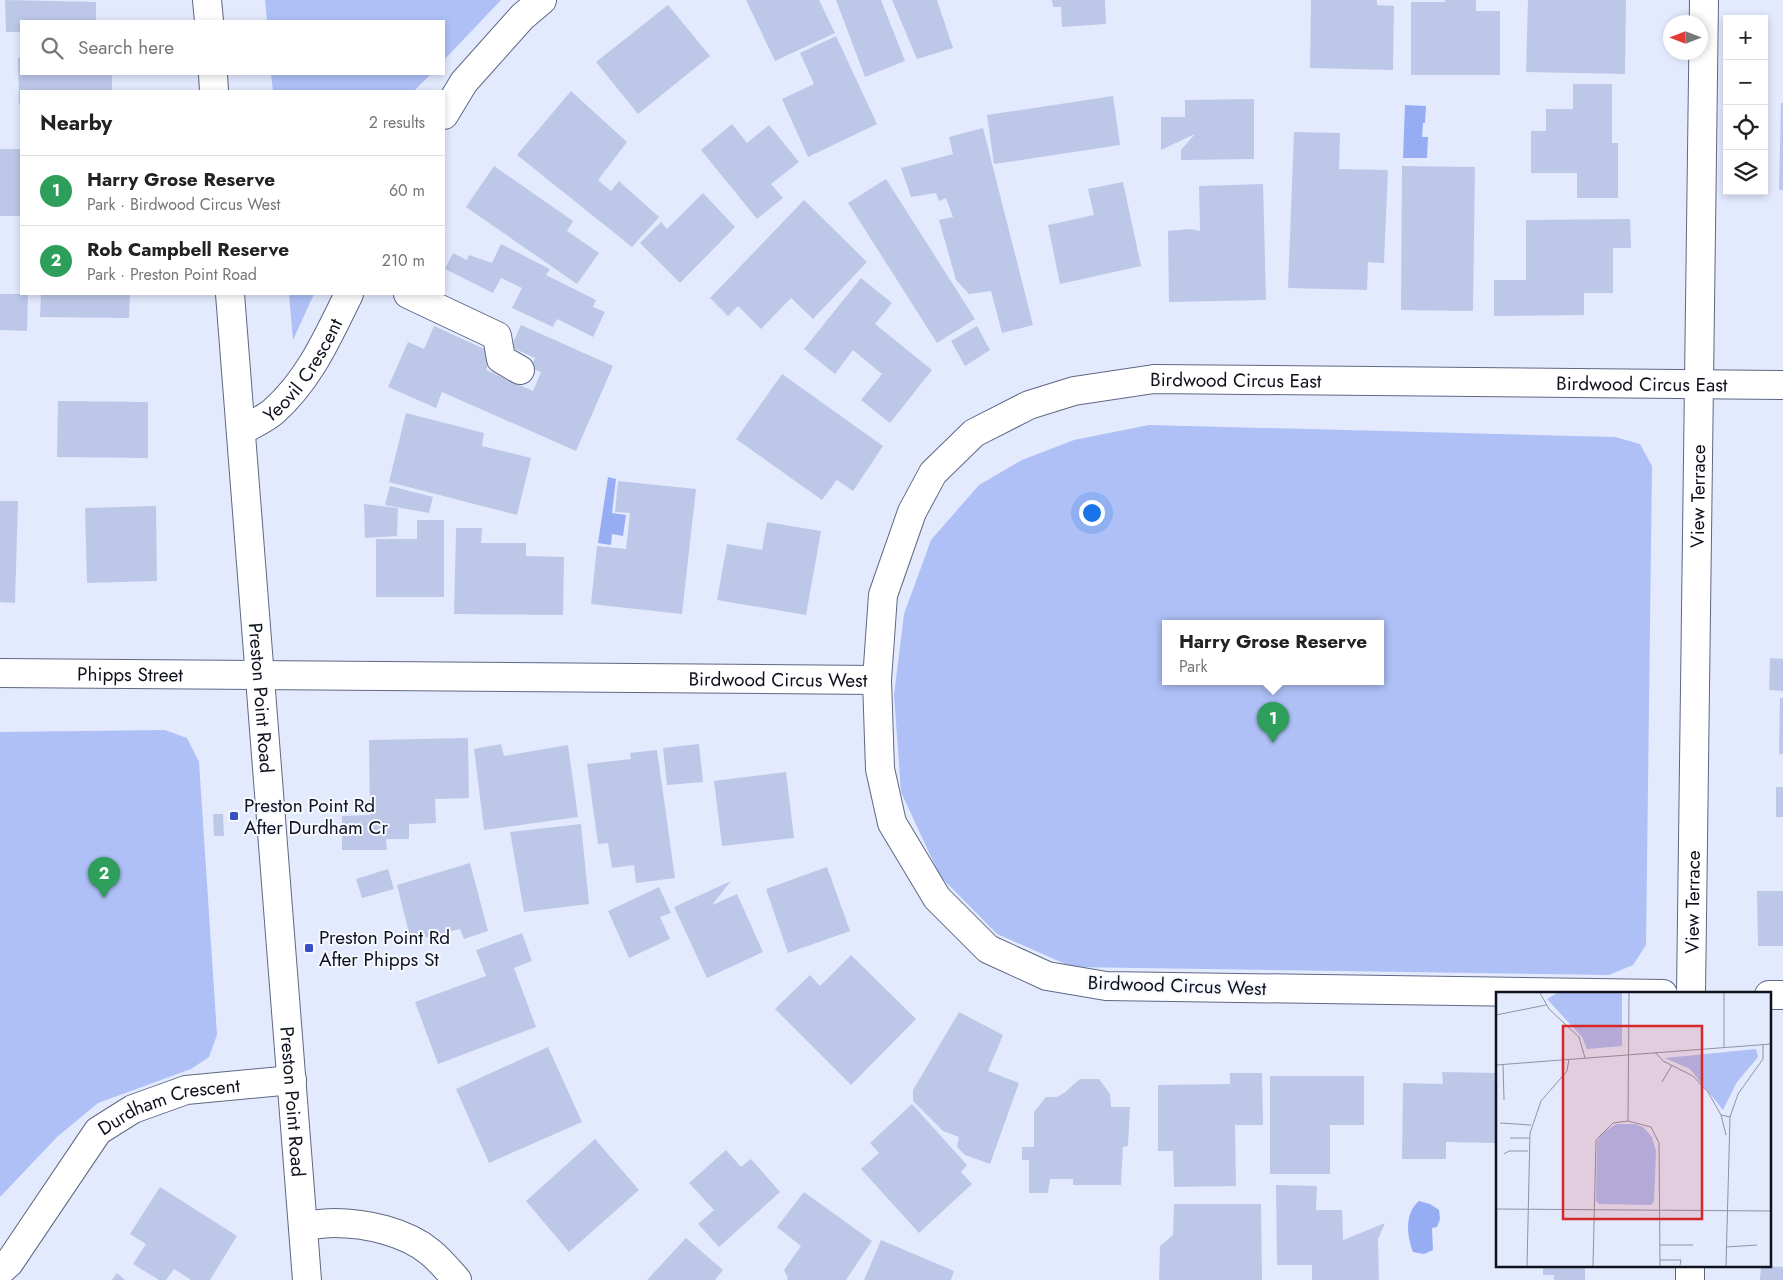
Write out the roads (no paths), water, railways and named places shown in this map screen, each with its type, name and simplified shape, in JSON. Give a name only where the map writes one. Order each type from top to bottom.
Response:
[{"type":"street","points":[[207,0],[209,20]]},
{"type":"street","points":[[445,114],[464,82],[522,17],[542,0]]},
{"type":"street","name":"View Terrace","points":[[1691,992],[1704,0]]},
{"type":"street","points":[[213,75],[214,90]]},
{"type":"street","name":"Preston Point Road","points":[[230,295],[261,675],[274,872],[308,1280]]},
{"type":"street","name":"Yeovil Crescent","points":[[241,431],[273,412],[302,382],[318,357],[349,295]]},
{"type":"street","points":[[410,295],[497,336],[501,359],[520,370]]},
{"type":"street","name":"Birdwood Circus East","points":[[877,680],[883,595],[912,512],[933,472],[974,433],[1029,405],[1074,392],[1154,378],[1783,385]]},
{"type":"street","name":"Phipps Street","points":[[0,673],[261,675]]},
{"type":"street","name":"Birdwood Circus West","points":[[261,675],[877,680],[880,769],[892,823],[937,898],[988,949],[1047,976],[1106,986],[1524,992]]},
{"type":"street","points":[[1770,995],[1783,995]]},
{"type":"street","name":"Durdham Crescent","points":[[0,1271],[10,1263],[98,1131],[133,1109],[186,1090],[292,1080]]},
{"type":"street","points":[[303,1226],[334,1223],[358,1225],[390,1232],[412,1240],[431,1252],[458,1280]]},
{"type":"place","name":"Harry Grose Reserve","points":[[1273,743]]},
{"type":"place","name":"Preston Point Rd After Durdham Cr","points":[[234,816]]},
{"type":"place","name":"Rob Campbell Reserve","points":[[104,898]]},
{"type":"place","name":"Preston Point Rd After Phipps St","points":[[309,948]]}]
